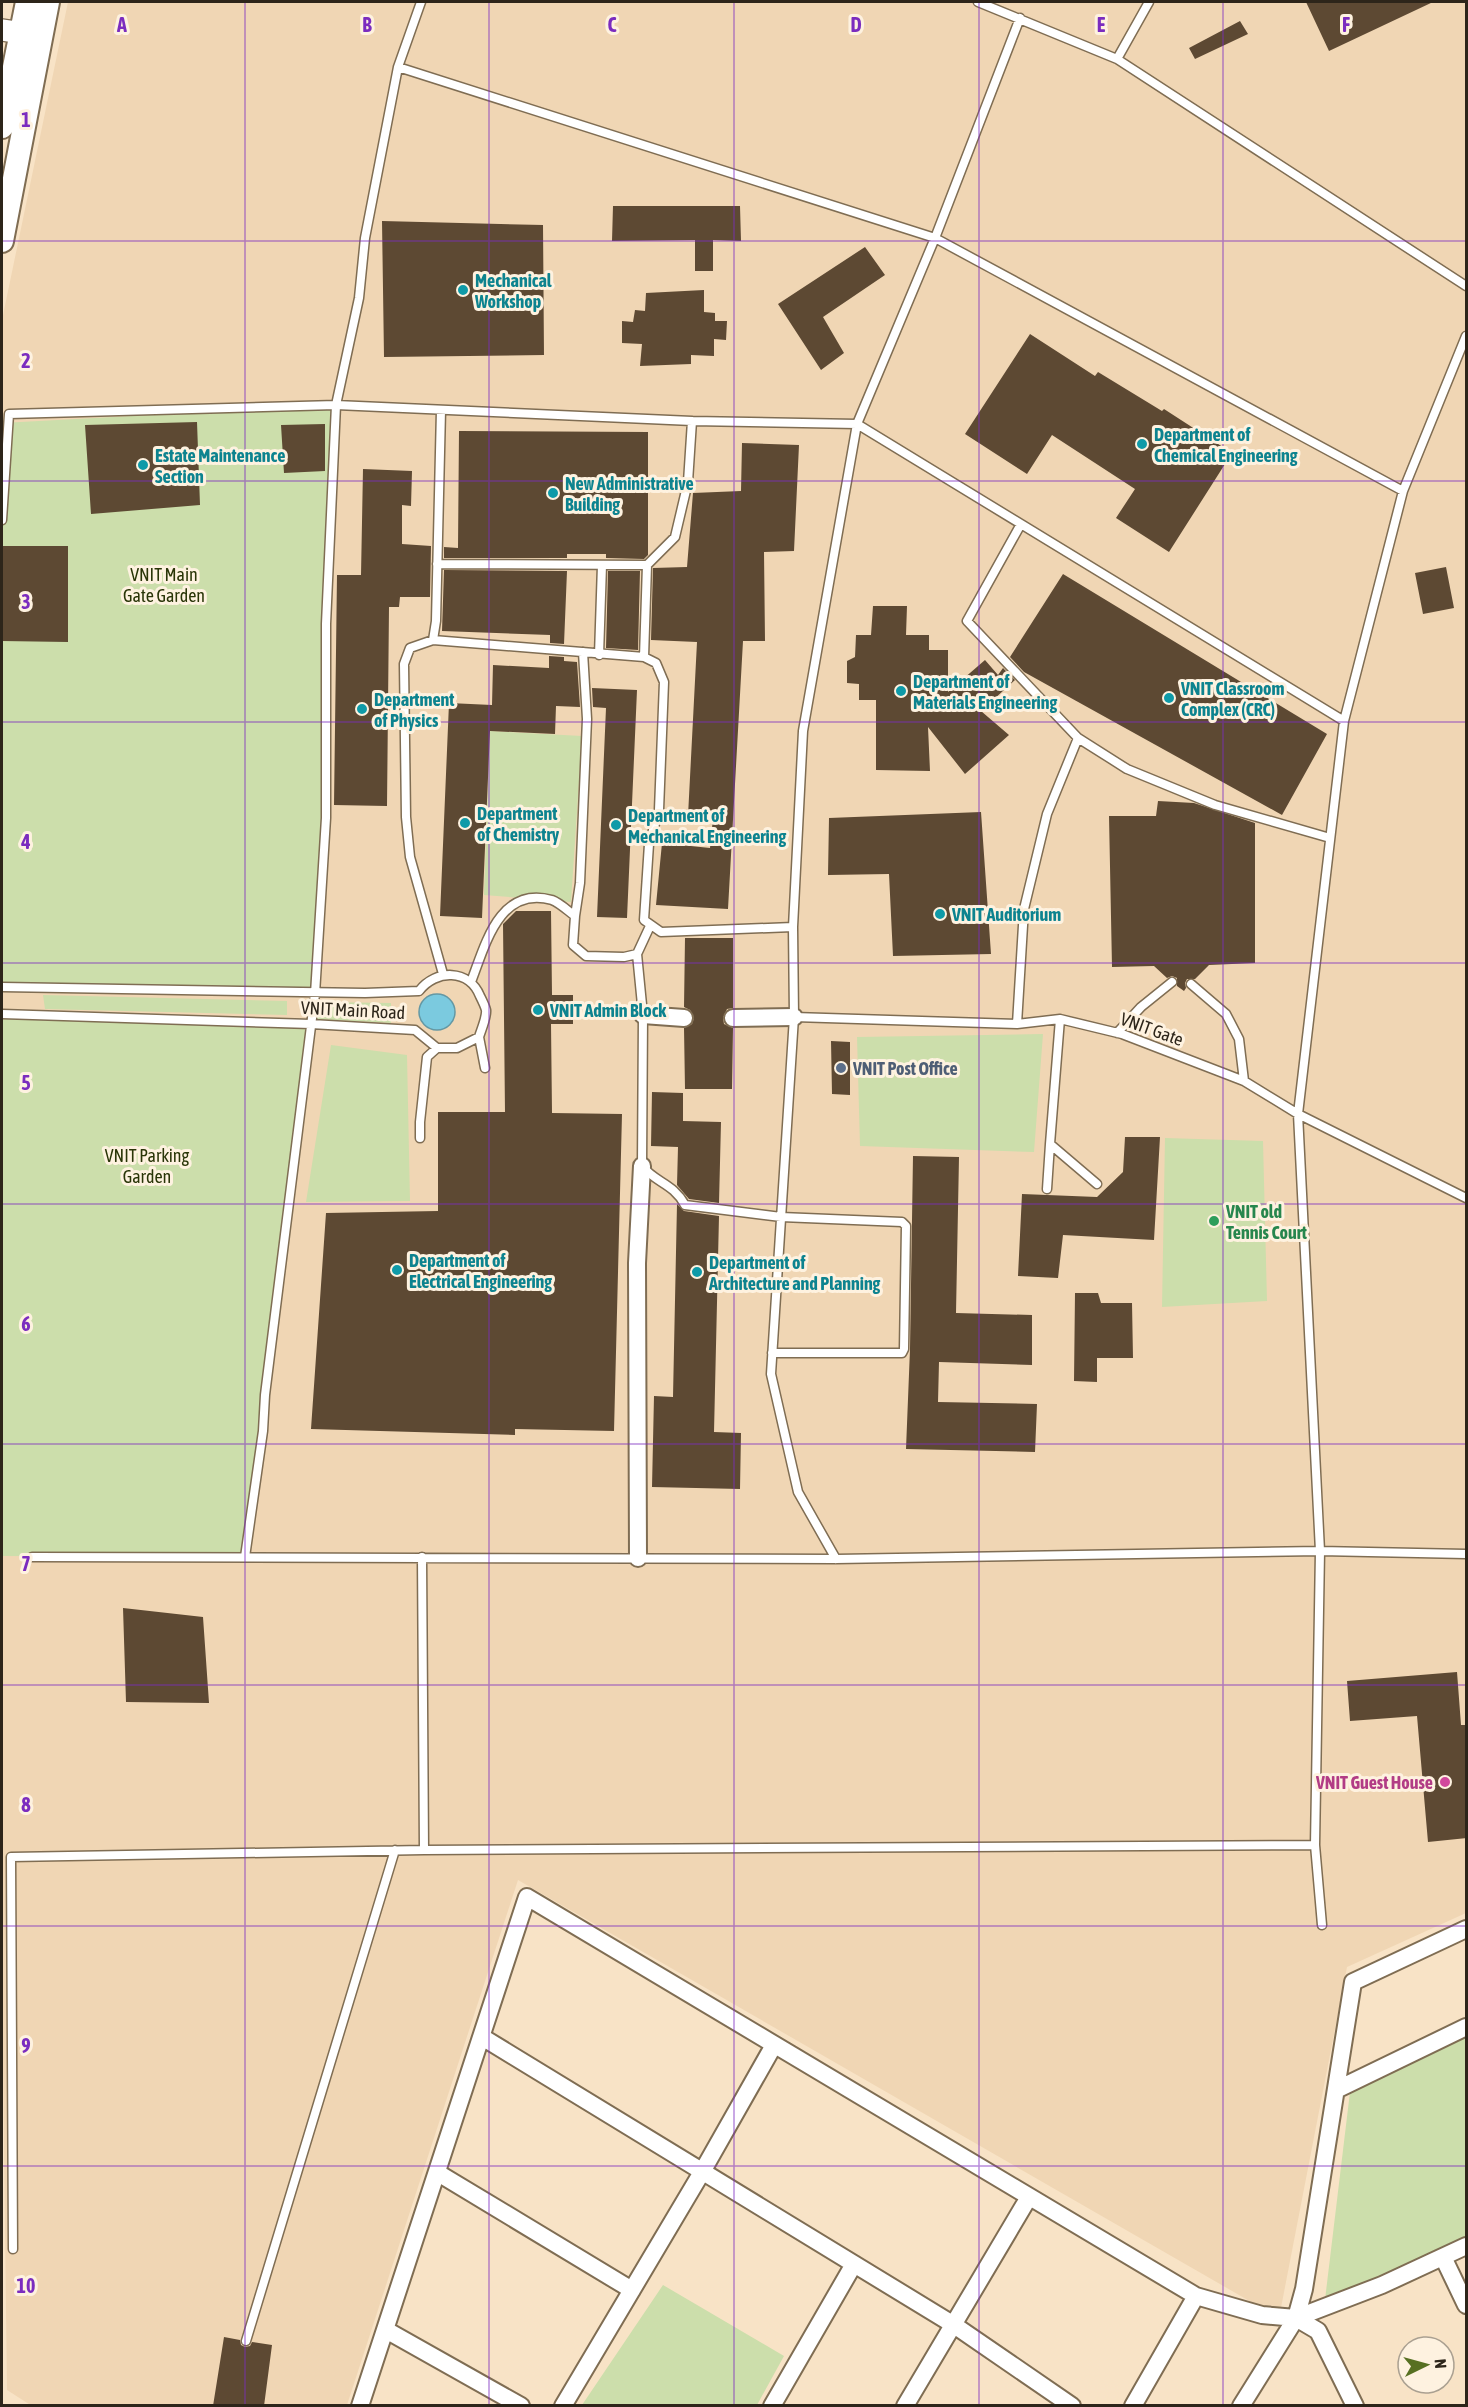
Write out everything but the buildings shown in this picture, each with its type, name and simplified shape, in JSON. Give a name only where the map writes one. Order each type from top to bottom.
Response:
[{"type":"main road","points":[[2,128],[27,2]]},
{"type":"main road","points":[[2,242],[21,33],[48,2]]},
{"type":"street","points":[[643,1015],[684,1018]]},
{"type":"street","points":[[733,1018],[794,1017]]},
{"type":"street","points":[[638,1558],[637,1263],[642,1166]]},
{"type":"street","points":[[360,2406],[527,1897],[1196,2296],[1262,2315],[1296,2318],[1318,2331],[1355,2406]]},
{"type":"street","points":[[1241,2406],[1296,2318],[1304,2289],[1338,2089],[1353,1982],[1467,1929]]},
{"type":"street","points":[[1338,2089],[1467,2027]]},
{"type":"street","points":[[482,2037],[954,2325],[1050,2399],[1072,2406]]},
{"type":"street","points":[[563,2406],[702,2172],[774,2045]]},
{"type":"street","points":[[438,2173],[632,2290]]},
{"type":"street","points":[[905,2406],[1029,2197]]},
{"type":"street","points":[[1296,2318],[1382,2285],[1467,2246]]},
{"type":"street","points":[[1443,2257],[1467,2305]]},
{"type":"street","points":[[772,2406],[854,2264]]},
{"type":"street","points":[[1133,2406],[1196,2296]]},
{"type":"street","points":[[386,2330],[521,2406]]},
{"type":"lane","points":[[245,1557],[315,994],[326,818],[326,624],[336,405],[359,298],[365,238],[398,67],[421,2]]},
{"type":"lane","points":[[978,2],[1117,58],[1467,286]]},
{"type":"lane","points":[[1117,58],[1149,2]]},
{"type":"lane","points":[[836,1558],[798,1492],[771,1374],[794,1017],[792,927],[802,731],[857,424],[935,238],[1020,18]]},
{"type":"lane","points":[[398,67],[935,238],[1403,491]]},
{"type":"lane","points":[[1322,1925],[1315,1845],[1320,1551],[1298,1114],[1344,721],[1403,491],[1467,336]]},
{"type":"lane","points":[[2,520],[9,414],[336,405],[692,421],[857,424],[1344,721]]},
{"type":"lane","points":[[433,640],[436,621],[441,410]]},
{"type":"lane","points":[[644,657],[647,565],[675,537],[688,482],[692,421]]},
{"type":"lane","points":[[1021,524],[967,621],[1078,738],[1127,769],[1215,805],[1330,838]]},
{"type":"lane","points":[[436,564],[647,565]]},
{"type":"lane","points":[[599,655],[603,565]]},
{"type":"lane","points":[[485,1068],[479,1038],[486,1010],[475,985],[464,977],[443,974],[410,857],[406,817],[404,664],[410,648],[433,640],[644,657],[656,663],[664,682],[659,810],[649,844],[644,920],[660,932],[792,927]]},
{"type":"lane","points":[[583,652],[587,719],[580,883],[573,945],[586,956],[624,957],[637,954]]},
{"type":"lane","points":[[1017,1024],[1024,909],[1047,814],[1078,738]]},
{"type":"lane","points":[[471,982],[492,928],[503,911],[526,898],[552,900],[575,915]]},
{"type":"lane","points":[[650,926],[637,954],[643,1015],[642,1166],[648,1173],[678,1193],[685,1204],[781,1217],[902,1222],[906,1226],[904,1348],[902,1353],[772,1353]]},
{"type":"lane","name":"VNIT Main Road","points":[[2,987],[315,994],[419,991],[426,983],[443,974]]},
{"type":"lane","points":[[1117,1033],[1142,1007],[1172,982]]},
{"type":"lane","points":[[1191,984],[1226,1014],[1239,1039],[1244,1081]]},
{"type":"lane","name":"VNIT Main Road","points":[[2,1014],[311,1024],[415,1030],[437,1048]]},
{"type":"lane","name":"VNIT Gate","points":[[794,1017],[1017,1024],[1060,1019],[1117,1033],[1244,1081],[1298,1114],[1467,1198]]},
{"type":"lane","points":[[1047,1189],[1060,1019]]},
{"type":"lane","points":[[420,1138],[427,1057],[437,1048],[457,1048],[479,1038]]},
{"type":"lane","points":[[1050,1144],[1097,1184]]},
{"type":"lane","points":[[32,1557],[836,1558],[1320,1551],[1467,1554]]},
{"type":"lane","points":[[422,1557],[424,1850]]},
{"type":"lane","points":[[13,2249],[11,1857],[395,1850],[1315,1845]]},
{"type":"lane","points":[[246,2341],[395,1850]]},
{"type":"shaded area","points":[[68,2],[1466,2],[1466,1913],[1347,1967],[1279,2318],[518,1880],[347,2405],[32,2406],[7,2390],[2,1982],[2,320]]},
{"type":"green space","name":"VNIT Main Gate Garden","points":[[336,405],[327,727],[315,994],[2,987],[2,423]]},
{"type":"green space","points":[[490,731],[582,736],[571,902],[484,895]]},
{"type":"green space","points":[[43,995],[287,1001],[287,1015],[45,1009]]},
{"type":"green space","points":[[320,1002],[391,1003],[391,1023],[316,1019]]},
{"type":"green space","name":"VNIT Parking Garden","points":[[2,1014],[311,1024],[245,1557],[2,1556]]},
{"type":"green space","points":[[1043,1034],[1034,1152],[860,1146],[857,1037]]},
{"type":"green space","points":[[331,1045],[407,1055],[410,1201],[306,1202]]},
{"type":"green space","name":"VNIT old Tennis Court","points":[[1165,1138],[1263,1141],[1267,1301],[1162,1307]]},
{"type":"green space","points":[[1466,2036],[1466,2239],[1324,2308],[1350,2092]]},
{"type":"green space","points":[[663,2285],[784,2356],[757,2405],[582,2405]]},
{"type":"water","points":[[437,994],[450,999],[455,1012],[450,1025],[437,1030],[424,1025],[419,1012],[424,999]]},
{"type":"place","name":"Mechanical Workshop","points":[[463,290]]},
{"type":"place","name":"Department of Chemical Engineering","points":[[1142,444]]},
{"type":"place","name":"Estate Maintenance Section","points":[[143,465]]},
{"type":"place","name":"New Administrative Building","points":[[553,493]]},
{"type":"place","name":"Department of Materials Engineering","points":[[901,691]]},
{"type":"place","name":"VNIT Classroom Complex (CRC)","points":[[1169,698]]},
{"type":"place","name":"Department of Physics","points":[[362,709]]},
{"type":"place","name":"Department of Chemistry","points":[[465,823]]},
{"type":"place","name":"Department of Mechanical Engineering","points":[[616,825]]},
{"type":"place","name":"VNIT Auditorium","points":[[940,914]]},
{"type":"place","name":"VNIT Admin Block","points":[[538,1010]]},
{"type":"place","name":"VNIT Post Office","points":[[841,1068]]},
{"type":"place","name":"VNIT old Tennis Court","points":[[1214,1221]]},
{"type":"place","name":"Department of Electrical Engineering","points":[[397,1270]]},
{"type":"place","name":"Department of Architecture and Planning","points":[[697,1272]]},
{"type":"place","name":"VNIT Guest House","points":[[1445,1782]]}]
